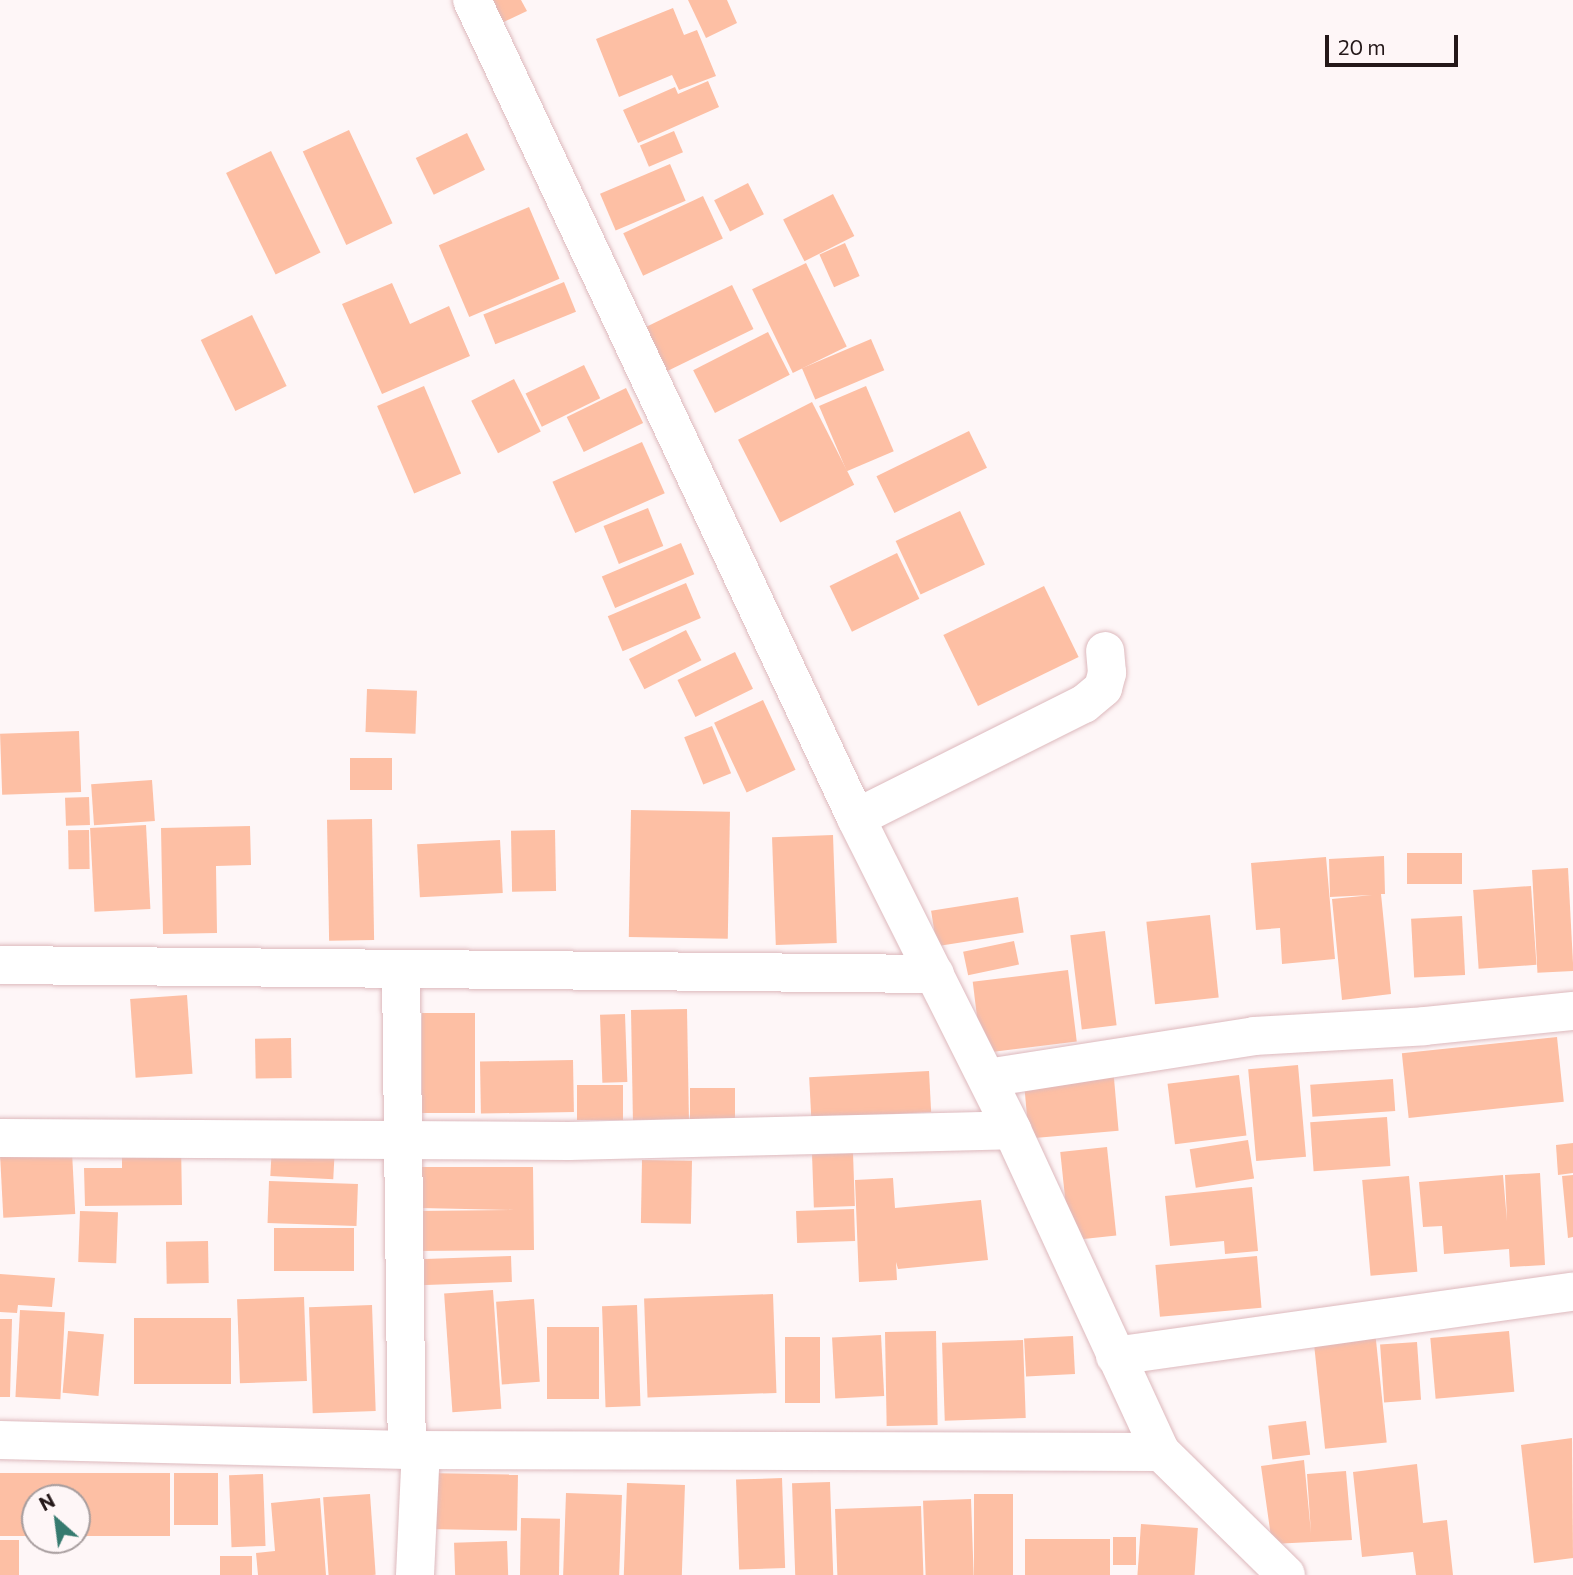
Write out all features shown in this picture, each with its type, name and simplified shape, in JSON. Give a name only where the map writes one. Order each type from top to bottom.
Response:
[{"type":"street","points":[[473,2],[856,818],[987,1078],[1161,1452],[1286,1575]]},
{"type":"street","points":[[856,818],[1084,704],[1103,688],[1107,673],[1105,651]]},
{"type":"street","points":[[0,965],[401,971],[935,974]]},
{"type":"street","points":[[401,971],[402,1140],[414,1450],[415,1575]]},
{"type":"street","points":[[987,1078],[1254,1036],[1426,1026],[1573,1012]]},
{"type":"street","points":[[0,1138],[569,1142],[1012,1130]]},
{"type":"street","points":[[1115,1356],[1188,1343],[1573,1292]]},
{"type":"street","points":[[0,1440],[414,1450],[1161,1452]]},
{"type":"building","points":[[478,0],[521,0],[527,11],[491,28]]},
{"type":"building","points":[[688,0],[727,0],[737,23],[706,38]]},
{"type":"building","points":[[673,8],[684,35],[697,30],[716,76],[679,90],[672,75],[619,97],[596,39]]},
{"type":"building","points":[[708,81],[719,107],[638,143],[623,110],[675,87],[678,94]]},
{"type":"building","points":[[349,130],[393,223],[346,245],[303,152]]},
{"type":"building","points":[[674,131],[683,152],[649,167],[640,145]]},
{"type":"building","points":[[467,133],[485,170],[434,195],[416,158]]},
{"type":"building","points":[[271,151],[321,253],[276,274],[226,173]]},
{"type":"building","points":[[670,164],[686,201],[616,231],[600,194]]},
{"type":"building","points":[[748,183],[764,214],[730,231],[714,200]]},
{"type":"building","points":[[833,194],[854,236],[804,261],[783,219]]},
{"type":"building","points":[[703,196],[723,239],[643,276],[623,233]]},
{"type":"building","points":[[529,207],[559,279],[469,317],[439,245]]},
{"type":"building","points":[[845,243],[860,276],[834,287],[819,254]]},
{"type":"building","points":[[806,263],[847,347],[793,373],[752,289]]},
{"type":"building","points":[[564,282],[576,312],[495,344],[483,315]]},
{"type":"building","points":[[392,283],[410,324],[449,306],[470,356],[382,394],[342,304]]},
{"type":"building","points":[[732,285],[753,329],[665,372],[644,328]]},
{"type":"building","points":[[252,315],[287,386],[235,411],[201,340]]},
{"type":"building","points":[[768,332],[790,375],[715,413],[693,370]]},
{"type":"building","points":[[871,339],[884,370],[815,400],[802,368]]},
{"type":"building","points":[[584,365],[600,398],[542,427],[526,393]]},
{"type":"building","points":[[514,379],[541,432],[498,453],[471,401]]},
{"type":"building","points":[[424,386],[461,473],[414,493],[377,406]]},
{"type":"building","points":[[866,386],[894,451],[847,471],[819,406]]},
{"type":"building","points":[[626,388],[643,423],[584,452],[567,417]]},
{"type":"building","points":[[812,402],[854,485],[780,523],[738,440]]},
{"type":"building","points":[[969,431],[987,468],[894,513],[876,476]]},
{"type":"building","points":[[642,442],[665,493],[575,533],[552,482]]},
{"type":"building","points":[[648,508],[663,546],[619,564],[603,526]]},
{"type":"building","points":[[960,511],[985,564],[921,594],[896,541]]},
{"type":"building","points":[[681,543],[694,574],[615,608],[602,577]]},
{"type":"building","points":[[897,553],[919,599],[852,632],[830,586]]},
{"type":"building","points":[[686,583],[701,618],[623,651],[608,616]]},
{"type":"building","points":[[1044,586],[1079,657],[978,706],[943,635]]},
{"type":"building","points":[[686,630],[701,660],[644,689],[629,659]]},
{"type":"building","points":[[735,652],[753,689],[695,717],[677,680]]},
{"type":"building","points":[[367,689],[417,691],[415,734],[365,732]]},
{"type":"building","points":[[763,700],[796,770],[747,793],[714,723]]},
{"type":"building","points":[[712,726],[731,773],[703,785],[684,737]]},
{"type":"building","points":[[79,731],[81,792],[2,795],[0,734]]},
{"type":"building","points":[[350,758],[392,758],[392,790],[350,790]]},
{"type":"building","points":[[152,780],[155,821],[94,825],[91,784]]},
{"type":"building","points":[[89,797],[90,825],[66,826],[65,798]]},
{"type":"building","points":[[631,810],[730,812],[728,939],[629,937]]},
{"type":"building","points":[[372,819],[374,940],[329,941],[327,820]]},
{"type":"building","points":[[146,825],[150,909],[94,912],[90,828]]},
{"type":"building","points":[[250,826],[251,865],[216,866],[217,933],[163,934],[161,828]]},
{"type":"building","points":[[68,830],[89,830],[90,869],[69,869]]},
{"type":"building","points":[[555,830],[556,891],[512,892],[511,831]]},
{"type":"building","points":[[833,835],[837,943],[776,945],[772,837]]},
{"type":"building","points":[[500,840],[503,893],[420,897],[417,844]]},
{"type":"building","points":[[1407,853],[1462,853],[1462,884],[1407,884]]},
{"type":"building","points":[[1384,856],[1385,894],[1381,894],[1391,994],[1342,1000],[1332,899],[1372,895],[1330,897],[1329,859]]},
{"type":"building","points":[[1326,857],[1335,959],[1282,964],[1280,928],[1256,930],[1251,863]]},
{"type":"building","points":[[1568,868],[1573,971],[1537,973],[1532,870]]},
{"type":"building","points":[[1531,886],[1537,965],[1479,969],[1473,890]]},
{"type":"building","points":[[1018,897],[1024,933],[937,946],[931,911]]},
{"type":"building","points":[[1210,915],[1219,998],[1155,1004],[1146,922]]},
{"type":"building","points":[[1462,916],[1465,975],[1414,978],[1411,919]]},
{"type":"building","points":[[1105,931],[1117,1025],[1082,1030],[1070,935]]},
{"type":"building","points":[[1014,941],[1019,964],[968,975],[963,952]]},
{"type":"building","points":[[1068,970],[1077,1041],[981,1053],[973,982]]},
{"type":"building","points":[[187,995],[193,1074],[136,1078],[130,999]]},
{"type":"building","points":[[687,1009],[689,1119],[633,1120],[631,1010]]},
{"type":"building","points":[[422,1013],[475,1013],[475,1113],[422,1113]]},
{"type":"building","points":[[625,1014],[627,1082],[602,1083],[600,1015]]},
{"type":"building","points":[[1557,1037],[1564,1102],[1409,1118],[1402,1053]]},
{"type":"building","points":[[291,1038],[292,1078],[256,1079],[255,1039]]},
{"type":"building","points":[[573,1060],[574,1112],[481,1114],[480,1062]]},
{"type":"building","points":[[1298,1065],[1306,1157],[1256,1161],[1248,1069]]},
{"type":"building","points":[[1113,1067],[1119,1131],[1029,1139],[1023,1075]]},
{"type":"building","points":[[929,1071],[931,1112],[811,1118],[809,1077]]},
{"type":"building","points":[[1239,1075],[1246,1136],[1175,1144],[1168,1084]]},
{"type":"building","points":[[1393,1079],[1395,1111],[1312,1117],[1310,1085]]},
{"type":"building","points":[[577,1085],[623,1085],[623,1120],[577,1120]]},
{"type":"building","points":[[690,1088],[735,1088],[735,1123],[690,1123]]},
{"type":"building","points":[[1387,1117],[1390,1166],[1314,1171],[1310,1122]]},
{"type":"building","points":[[1248,1140],[1254,1179],[1196,1188],[1190,1149]]},
{"type":"building","points":[[181,1141],[182,1205],[85,1206],[84,1168],[122,1168],[122,1142]]},
{"type":"building","points":[[1573,1143],[1573,1173],[1558,1175],[1556,1145]]},
{"type":"building","points":[[272,1144],[335,1147],[333,1179],[270,1176]]},
{"type":"building","points":[[1107,1147],[1116,1236],[1070,1240],[1060,1152]]},
{"type":"building","points":[[72,1152],[75,1214],[3,1218],[0,1156]]},
{"type":"building","points":[[853,1153],[855,1206],[814,1207],[812,1154]]},
{"type":"building","points":[[642,1160],[692,1161],[691,1224],[641,1223]]},
{"type":"building","points":[[422,1167],[533,1167],[534,1250],[413,1251],[414,1211],[514,1210],[421,1208]]},
{"type":"building","points":[[1540,1173],[1545,1265],[1510,1267],[1509,1249],[1444,1254],[1442,1226],[1423,1227],[1419,1182],[1503,1175],[1507,1221],[1505,1175]]},
{"type":"building","points":[[1573,1175],[1573,1237],[1568,1238],[1562,1176]]},
{"type":"building","points":[[1409,1176],[1417,1272],[1371,1276],[1362,1180]]},
{"type":"building","points":[[893,1178],[895,1208],[981,1200],[988,1260],[898,1269],[896,1262],[897,1280],[859,1282],[855,1180]]},
{"type":"building","points":[[269,1181],[358,1184],[356,1226],[268,1223]]},
{"type":"building","points":[[1252,1187],[1258,1251],[1225,1254],[1224,1241],[1170,1246],[1165,1196]]},
{"type":"building","points":[[854,1209],[855,1241],[797,1243],[796,1211]]},
{"type":"building","points":[[80,1211],[118,1212],[116,1263],[78,1262]]},
{"type":"building","points":[[274,1228],[354,1228],[354,1271],[274,1271]]},
{"type":"building","points":[[208,1241],[209,1283],[167,1284],[166,1242]]},
{"type":"building","points":[[511,1256],[512,1282],[412,1285],[411,1259]]},
{"type":"building","points":[[1257,1256],[1262,1308],[1160,1317],[1155,1265]]},
{"type":"building","points":[[0,1274],[55,1278],[52,1307],[18,1305],[17,1313],[0,1312]]},
{"type":"building","points":[[493,1290],[501,1409],[452,1412],[444,1293]]},
{"type":"building","points":[[773,1294],[776,1393],[648,1397],[644,1299]]},
{"type":"building","points":[[304,1297],[307,1381],[240,1383],[237,1299]]},
{"type":"building","points":[[534,1299],[540,1382],[502,1384],[496,1302]]},
{"type":"building","points":[[372,1305],[376,1411],[313,1413],[309,1307]]},
{"type":"building","points":[[637,1305],[641,1406],[606,1407],[602,1306]]},
{"type":"building","points":[[20,1310],[65,1312],[60,1399],[15,1397]]},
{"type":"building","points":[[134,1318],[231,1318],[231,1384],[134,1384]]},
{"type":"building","points":[[0,1319],[12,1319],[10,1397],[0,1397]]},
{"type":"building","points":[[547,1327],[599,1327],[599,1399],[547,1399]]},
{"type":"building","points":[[68,1331],[104,1334],[98,1396],[63,1393]]},
{"type":"building","points":[[936,1331],[938,1425],[887,1426],[885,1332]]},
{"type":"building","points":[[1375,1331],[1387,1442],[1325,1449],[1313,1337]]},
{"type":"building","points":[[1509,1331],[1514,1392],[1436,1399],[1430,1338]]},
{"type":"building","points":[[881,1335],[884,1396],[835,1398],[832,1338]]},
{"type":"building","points":[[1073,1336],[1075,1374],[1026,1377],[1024,1339]]},
{"type":"building","points":[[785,1337],[820,1337],[820,1403],[785,1403]]},
{"type":"building","points":[[1023,1340],[1026,1418],[945,1421],[942,1343]]},
{"type":"building","points":[[1417,1342],[1421,1400],[1384,1402],[1380,1345]]},
{"type":"building","points":[[1306,1421],[1310,1455],[1272,1459],[1268,1426]]},
{"type":"building","points":[[1572,1438],[1573,1558],[1534,1563],[1521,1445]]},
{"type":"building","points":[[1304,1460],[1311,1533],[1307,1474],[1346,1471],[1352,1540],[1272,1544],[1261,1466]]},
{"type":"building","points":[[1417,1464],[1423,1523],[1447,1520],[1453,1575],[1416,1575],[1413,1552],[1362,1557],[1353,1472]]},
{"type":"building","points":[[0,1473],[170,1473],[170,1536],[91,1536],[91,1484],[21,1484],[21,1536],[0,1536]]},
{"type":"building","points":[[174,1473],[218,1473],[218,1525],[174,1525]]},
{"type":"building","points":[[426,1473],[518,1475],[517,1531],[425,1529]]},
{"type":"building","points":[[263,1474],[266,1546],[232,1547],[229,1475]]},
{"type":"building","points":[[782,1478],[785,1568],[739,1570],[736,1480]]},
{"type":"building","points":[[830,1482],[833,1575],[795,1575],[792,1483]]},
{"type":"building","points":[[627,1483],[685,1485],[682,1575],[624,1575]]},
{"type":"building","points":[[566,1493],[622,1495],[619,1575],[563,1575]]},
{"type":"building","points":[[370,1494],[376,1575],[329,1575],[323,1497]]},
{"type":"building","points":[[974,1494],[1013,1494],[1013,1575],[974,1575]]},
{"type":"building","points":[[320,1498],[326,1575],[258,1575],[256,1553],[275,1551],[271,1503]]},
{"type":"building","points":[[971,1499],[974,1575],[926,1575],[923,1501]]},
{"type":"building","points":[[921,1506],[923,1575],[837,1575],[835,1509]]},
{"type":"building","points":[[521,1518],[560,1519],[559,1575],[520,1575]]},
{"type":"building","points":[[1141,1524],[1198,1528],[1195,1575],[1137,1575]]},
{"type":"building","points":[[1113,1537],[1136,1537],[1136,1565],[1113,1565]]},
{"type":"building","points":[[1025,1539],[1110,1539],[1110,1575],[1025,1575]]},
{"type":"building","points":[[0,1540],[19,1540],[19,1575],[0,1575]]},
{"type":"building","points":[[507,1541],[508,1575],[455,1575],[454,1543]]},
{"type":"building","points":[[220,1556],[252,1556],[252,1575],[220,1575]]}]
